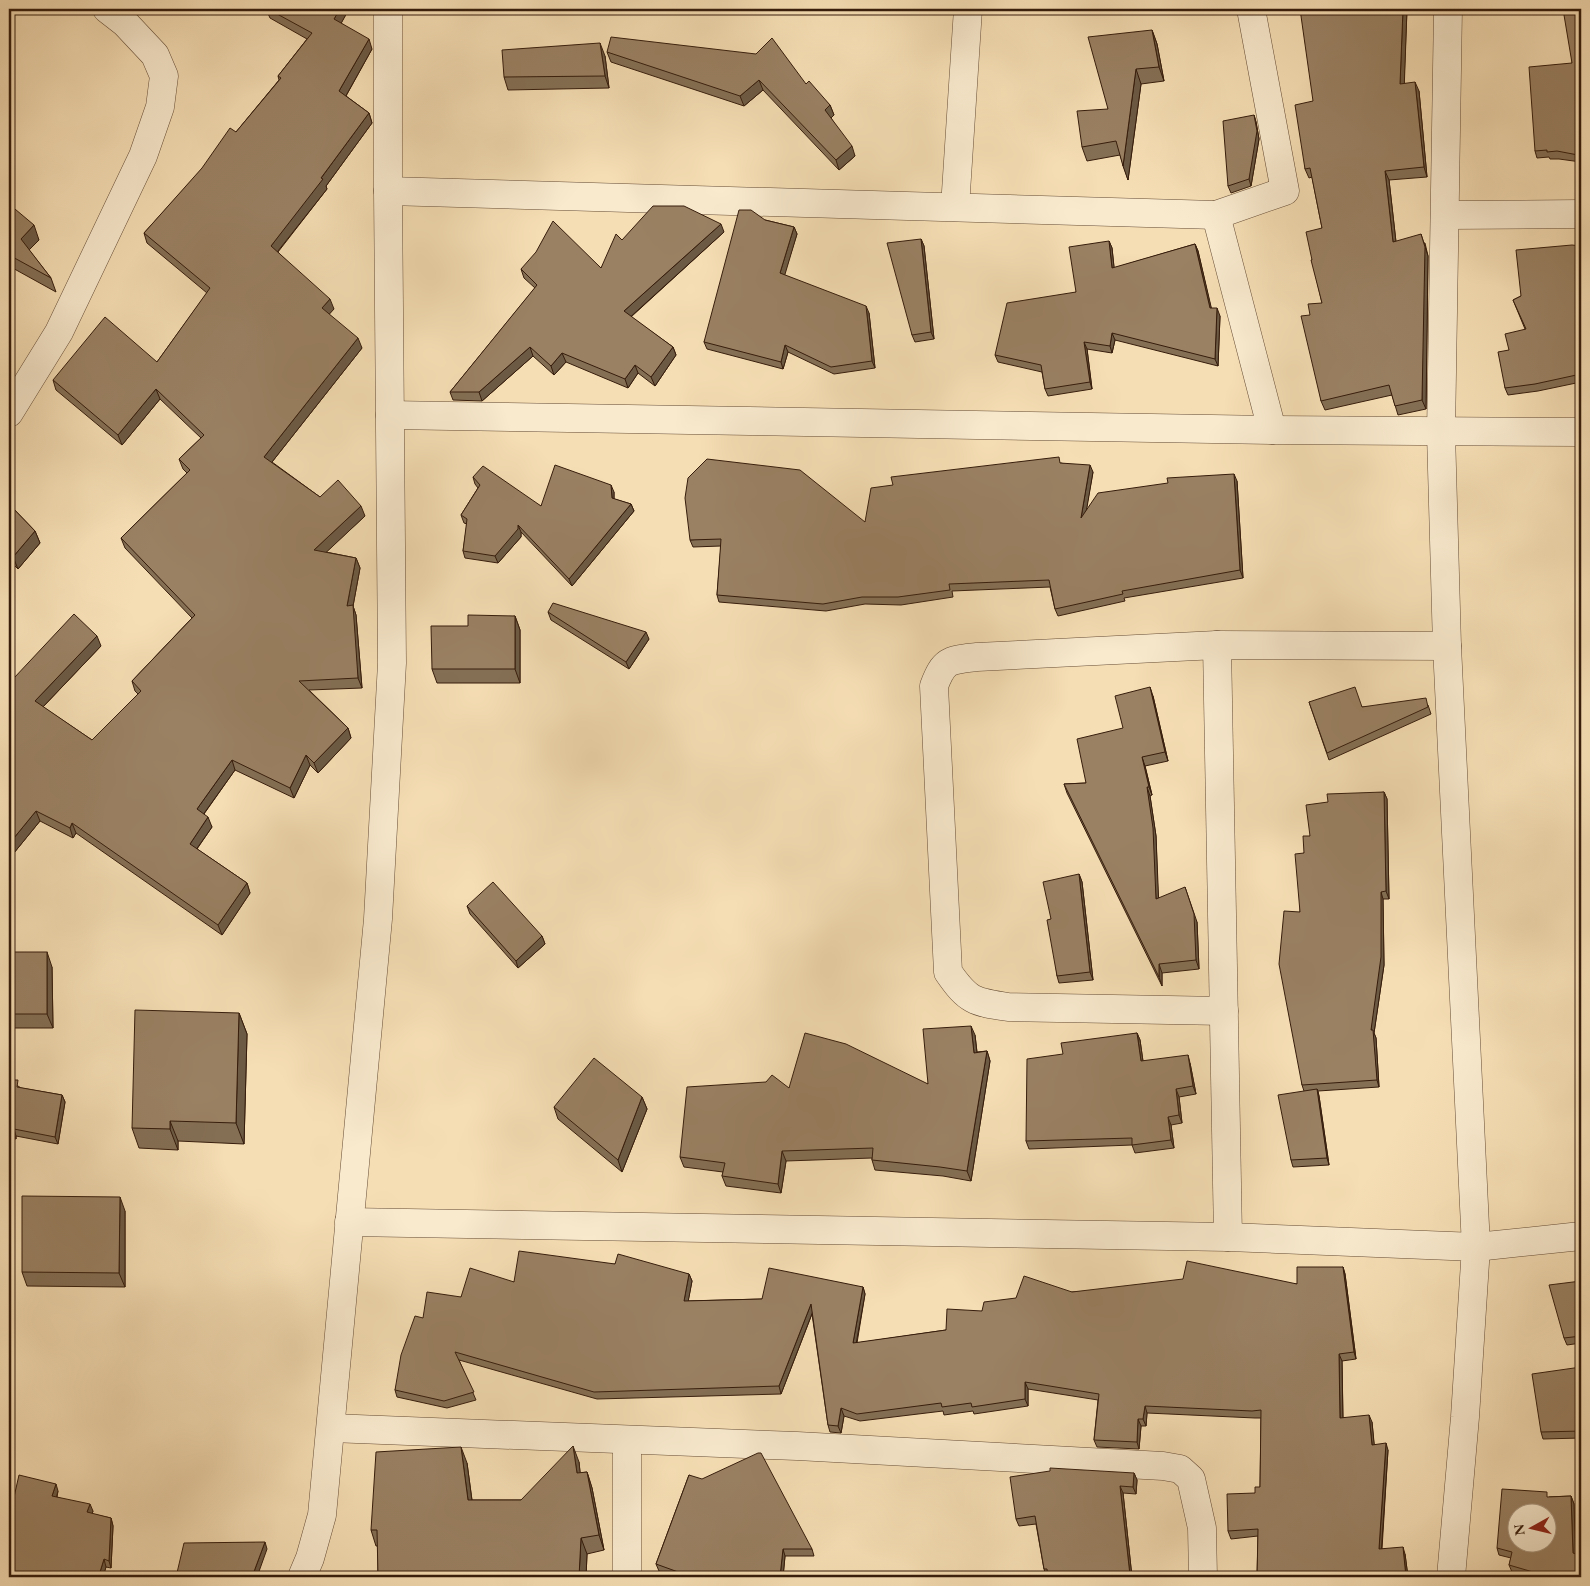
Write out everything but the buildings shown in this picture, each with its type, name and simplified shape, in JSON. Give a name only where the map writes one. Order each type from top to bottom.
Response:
[{"type":"street","points":[[9,414],[59,332],[143,156],[160,106],[164,76],[155,55],[125,23],[107,9]]},
{"type":"street","points":[[302,1577],[310,1558],[322,1515],[378,919],[392,663],[388,9]]},
{"type":"street","points":[[955,207],[968,9]]},
{"type":"street","points":[[388,190],[1216,216],[1286,191],[1251,9]]},
{"type":"street","points":[[1448,9],[1441,433],[1447,646],[1476,1247],[1465,1417],[1451,1577]]},
{"type":"street","points":[[1445,215],[1581,214]]},
{"type":"street","points":[[1216,216],[1272,430]]},
{"type":"street","points":[[390,415],[1441,433],[1581,432]]},
{"type":"street","points":[[1224,1011],[1008,1007],[978,1002],[961,990],[948,972],[934,686],[940,670],[953,659],[977,656],[1217,645],[1447,646]]},
{"type":"street","points":[[1217,645],[1228,1237]]},
{"type":"street","points":[[349,1222],[1228,1237],[1476,1247],[1581,1236]]},
{"type":"street","points":[[331,1428],[923,1452],[1163,1466],[1180,1470],[1191,1479],[1202,1528],[1203,1577]]},
{"type":"street","points":[[627,1440],[627,1577]]}]
